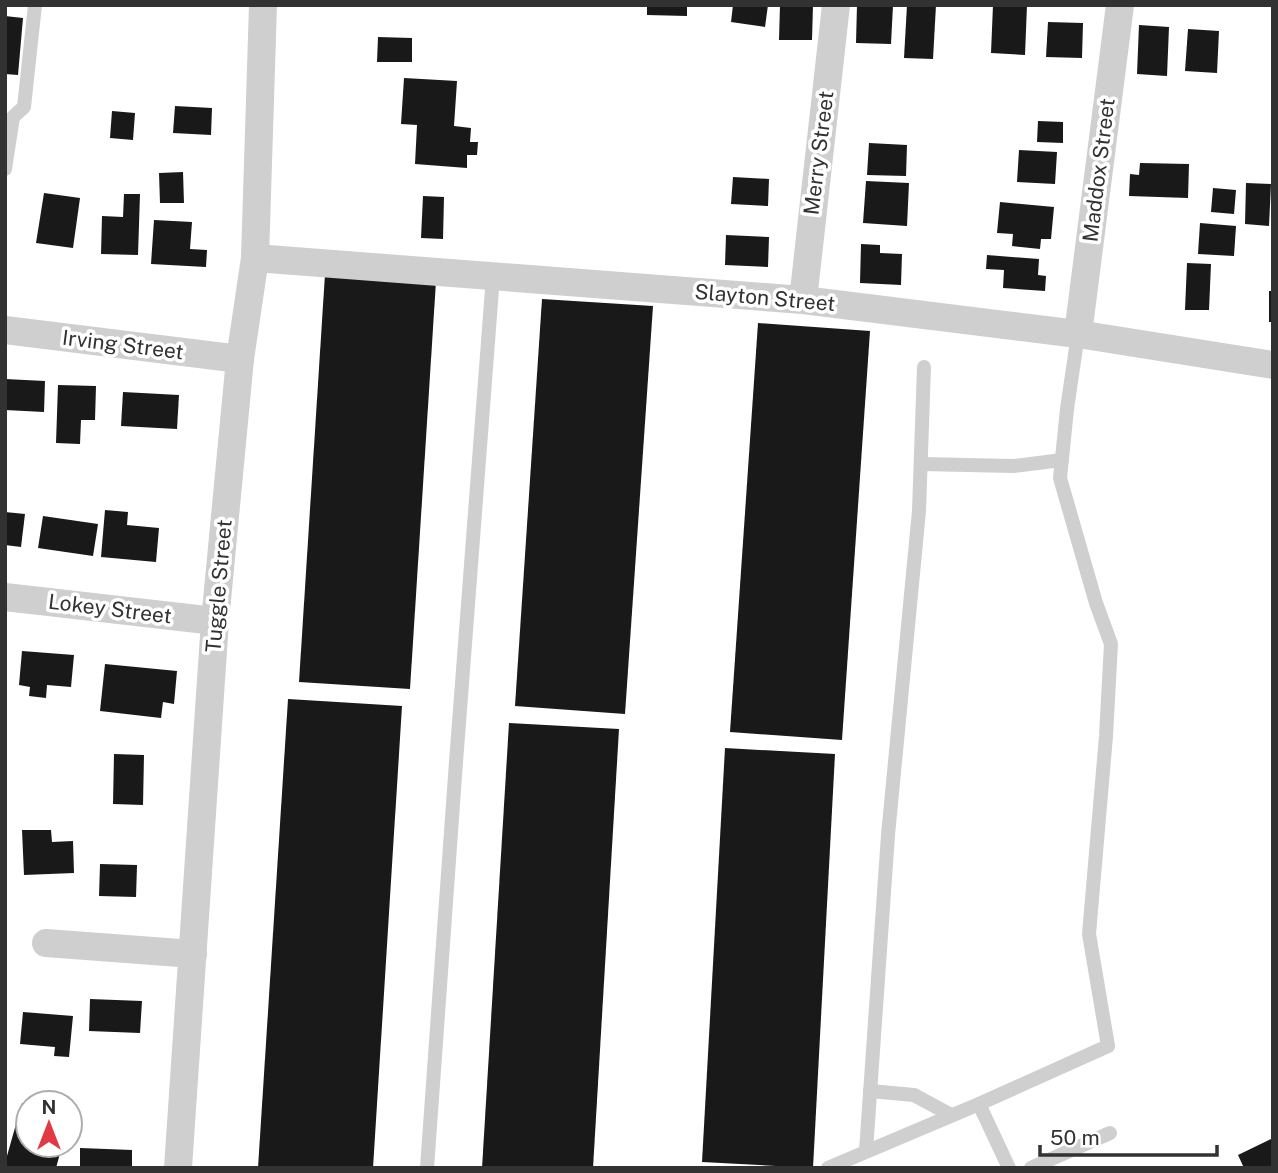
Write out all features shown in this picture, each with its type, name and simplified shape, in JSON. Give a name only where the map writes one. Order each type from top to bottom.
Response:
[{"type":"street","name":"Tuggle Street","points":[[178,1168],[215,621],[240,359],[255,258],[263,5]]},
{"type":"street","name":"Merry Street","points":[[803,300],[836,5]]},
{"type":"street","name":"Maddox Street","points":[[1078,334],[1120,5]]},
{"type":"street","name":"Slayton Street","points":[[255,258],[803,300],[1078,334],[1273,365]]},
{"type":"street","name":"Irving Street","points":[[5,330],[240,359]]},
{"type":"street","name":"Lokey Street","points":[[5,597],[215,621]]},
{"type":"street","points":[[46,943],[193,954]]},
{"type":"lane","points":[[5,169],[9,116],[24,107],[35,5]]},
{"type":"lane","points":[[427,1168],[493,276]]},
{"type":"lane","points":[[828,1168],[1108,1046],[1089,934],[1111,644],[1096,603],[1060,478],[1078,334]]},
{"type":"lane","points":[[866,1151],[888,835],[919,511],[924,367]]},
{"type":"lane","points":[[921,464],[1014,466],[1062,460]]},
{"type":"lane","points":[[870,1091],[914,1095],[951,1115]]},
{"type":"lane","points":[[979,1104],[1009,1168]]},
{"type":"lane","points":[[1031,1168],[1110,1133]]},
{"type":"building","points":[[647,5],[687,5],[687,16],[647,15]]},
{"type":"building","points":[[733,5],[768,5],[765,27],[731,22]]},
{"type":"building","points":[[780,5],[813,5],[812,40],[779,40]]},
{"type":"building","points":[[857,5],[893,5],[891,44],[856,43]]},
{"type":"building","points":[[907,5],[936,5],[933,59],[904,58]]},
{"type":"building","points":[[993,5],[1027,5],[1025,55],[991,53]]},
{"type":"building","points":[[5,16],[23,18],[18,75],[5,74]]},
{"type":"building","points":[[1048,22],[1083,23],[1082,58],[1046,57]]},
{"type":"building","points":[[1139,25],[1169,27],[1167,76],[1137,74]]},
{"type":"building","points":[[1188,29],[1219,31],[1217,73],[1185,71]]},
{"type":"building","points":[[378,37],[412,38],[412,62],[377,62]]},
{"type":"building","points":[[404,78],[457,81],[454,126],[471,128],[470,142],[478,142],[477,155],[467,155],[467,168],[415,164],[417,125],[401,124]]},
{"type":"building","points":[[175,106],[212,108],[211,135],[173,133]]},
{"type":"building","points":[[112,111],[135,113],[133,140],[110,138]]},
{"type":"building","points":[[1038,121],[1063,122],[1063,143],[1037,142]]},
{"type":"building","points":[[869,143],[907,145],[906,176],[867,175]]},
{"type":"building","points":[[1019,150],[1057,152],[1055,184],[1017,182]]},
{"type":"building","points":[[1140,163],[1189,164],[1188,198],[1129,196],[1130,174],[1139,175]]},
{"type":"building","points":[[183,172],[184,203],[160,203],[159,173]]},
{"type":"building","points":[[733,177],[769,179],[768,206],[731,204]]},
{"type":"building","points":[[866,181],[909,183],[907,226],[863,223]]},
{"type":"building","points":[[1246,183],[1271,184],[1269,226],[1245,224]]},
{"type":"building","points":[[1213,188],[1236,190],[1234,214],[1211,212]]},
{"type":"building","points":[[44,193],[80,198],[73,248],[36,243]]},
{"type":"building","points":[[124,194],[140,194],[138,255],[101,254],[102,216],[123,217]]},
{"type":"building","points":[[423,196],[444,197],[443,239],[421,238]]},
{"type":"building","points":[[1000,202],[1054,207],[1051,239],[1041,239],[1040,249],[1012,246],[1013,234],[997,233]]},
{"type":"building","points":[[154,220],[192,222],[190,249],[207,250],[206,267],[151,264]]},
{"type":"building","points":[[1200,223],[1236,226],[1234,256],[1198,254]]},
{"type":"building","points":[[726,235],[769,237],[768,267],[725,265]]},
{"type":"building","points":[[861,244],[880,245],[880,253],[902,254],[901,285],[860,283]]},
{"type":"building","points":[[987,255],[1039,259],[1038,275],[1046,276],[1045,291],[1003,288],[1004,270],[986,269]]},
{"type":"building","points":[[1187,263],[1211,264],[1209,310],[1185,310]]},
{"type":"building","points":[[325,274],[436,281],[410,689],[299,682]]},
{"type":"building","points":[[1269,291],[1273,291],[1273,322],[1269,322]]},
{"type":"building","points":[[542,299],[653,306],[625,714],[515,706]]},
{"type":"building","points":[[758,323],[870,331],[842,740],[730,732]]},
{"type":"building","points":[[5,379],[45,381],[44,412],[5,410]]},
{"type":"building","points":[[58,385],[96,386],[95,420],[81,420],[80,444],[56,443]]},
{"type":"building","points":[[123,392],[179,395],[177,429],[121,426]]},
{"type":"building","points":[[105,510],[128,512],[127,525],[159,528],[156,562],[101,557]]},
{"type":"building","points":[[5,512],[25,514],[21,547],[5,545]]},
{"type":"building","points":[[43,516],[98,524],[93,556],[38,548]]},
{"type":"building","points":[[22,651],[74,655],[71,687],[47,685],[46,698],[29,696],[30,687],[19,685]]},
{"type":"building","points":[[105,664],[177,671],[174,704],[163,702],[161,718],[100,711]]},
{"type":"building","points":[[288,699],[402,706],[373,1168],[258,1168]]},
{"type":"building","points":[[509,723],[619,729],[593,1168],[482,1168]]},
{"type":"building","points":[[725,748],[835,754],[813,1168],[702,1162]]},
{"type":"building","points":[[114,754],[144,755],[143,805],[113,804]]},
{"type":"building","points":[[22,830],[51,830],[52,842],[73,841],[74,873],[24,875]]},
{"type":"building","points":[[100,864],[137,865],[136,897],[99,896]]},
{"type":"building","points":[[90,999],[142,1001],[140,1033],[89,1031]]},
{"type":"building","points":[[23,1012],[73,1016],[69,1057],[54,1056],[55,1047],[20,1044]]},
{"type":"building","points":[[14,1131],[14,1159],[58,1159],[56,1168],[5,1168]]},
{"type":"building","points":[[1273,1138],[1273,1168],[1244,1168],[1238,1155]]},
{"type":"building","points":[[84,1148],[132,1150],[132,1168],[80,1168],[80,1159],[84,1159]]}]
